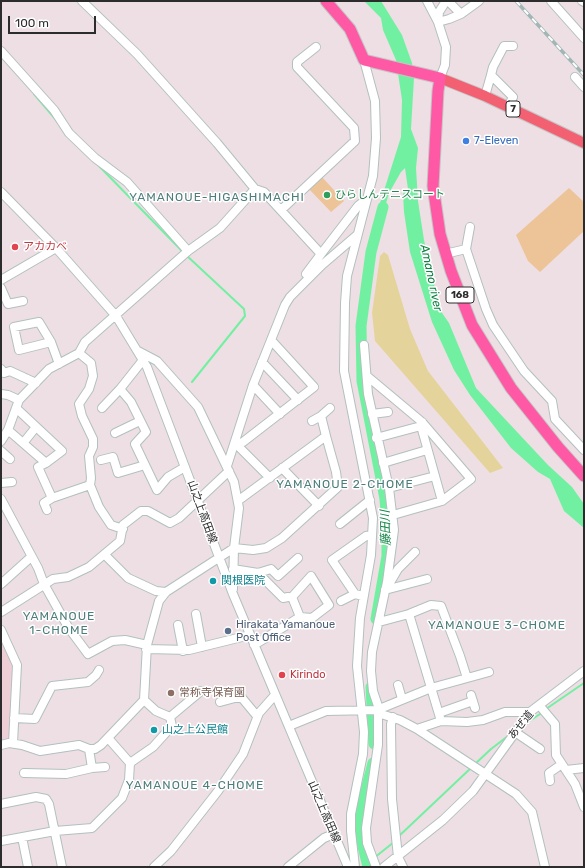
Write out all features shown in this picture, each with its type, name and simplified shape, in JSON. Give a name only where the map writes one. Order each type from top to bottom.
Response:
[{"type":"highway","points":[[326,1],[350,29],[364,60],[379,62],[440,78]]},
{"type":"highway","name":"168","points":[[440,78],[438,92],[434,186],[440,234],[445,254],[472,325],[489,353],[511,388],[558,447],[584,476]]},
{"type":"main road","name":"7","points":[[440,78],[485,96],[584,143]]},
{"type":"street","points":[[82,1],[137,54],[213,138],[255,189],[264,192],[321,254]]},
{"type":"street","points":[[427,1],[438,22],[446,46],[445,65],[440,78]]},
{"type":"street","points":[[438,22],[438,12],[447,1],[461,14]]},
{"type":"street","points":[[438,22],[461,14],[479,1]]},
{"type":"street","points":[[551,1],[584,38]]},
{"type":"street","points":[[485,96],[491,76],[504,46],[513,46]]},
{"type":"street","points":[[281,210],[355,141],[354,128],[297,67],[297,62],[316,47]]},
{"type":"street","points":[[1,51],[54,110],[69,132],[95,158],[127,182],[188,251]]},
{"type":"street","points":[[355,867],[351,831],[351,814],[363,754],[363,712],[357,666],[359,595],[371,555],[373,518],[344,371],[345,303],[348,276],[367,199],[375,158],[376,118],[370,80],[364,60]]},
{"type":"street","points":[[491,76],[514,97],[508,107]]},
{"type":"street","points":[[575,77],[584,87]]},
{"type":"street","points":[[1,441],[8,430],[19,400],[49,369],[79,353],[84,342],[116,316],[188,251],[220,228],[255,189]]},
{"type":"street","name":"山之上高田線","points":[[1,192],[56,248],[116,316],[138,350],[198,500],[233,594],[348,867]]},
{"type":"street","points":[[1,612],[53,579],[68,577],[89,567],[120,541],[123,529],[129,520],[141,511],[148,512],[170,523],[179,518],[228,469],[262,362],[290,294],[358,206],[367,199]]},
{"type":"street","points":[[470,227],[466,249],[486,309],[493,325],[524,371],[552,400],[555,419],[584,450]]},
{"type":"street","points":[[290,297],[358,234]]},
{"type":"street","points":[[1,280],[56,248]]},
{"type":"street","points":[[339,250],[350,248],[353,251]]},
{"type":"street","points":[[445,254],[466,249]]},
{"type":"street","points":[[1,288],[8,304],[23,300]]},
{"type":"street","points":[[51,342],[19,350],[14,327],[39,322],[51,342],[59,364]]},
{"type":"street","points":[[236,444],[243,442],[314,387],[271,340]]},
{"type":"street","points":[[364,345],[376,438],[389,488],[393,515],[392,548],[379,622],[372,652],[371,671],[373,691],[378,706],[375,710],[378,745],[366,828],[367,843],[376,867]]},
{"type":"street","points":[[138,350],[158,361],[198,407],[234,482],[239,508],[234,548],[233,594]]},
{"type":"street","points":[[79,353],[91,363],[93,376],[89,389],[79,404],[82,416],[93,438],[93,447],[89,456],[91,478],[90,485],[99,507],[111,525],[123,529]]},
{"type":"street","points":[[102,408],[120,389],[143,360]]},
{"type":"street","points":[[262,362],[298,400]]},
{"type":"street","points":[[1,369],[4,373],[10,371],[36,383]]},
{"type":"street","points":[[367,376],[421,424],[471,479],[442,501],[393,515]]},
{"type":"street","points":[[254,385],[280,414]]},
{"type":"street","points":[[120,389],[130,402],[146,432],[135,444],[157,490],[168,477],[185,467]]},
{"type":"street","points":[[1,394],[8,395],[19,400]]},
{"type":"street","points":[[16,408],[62,451],[38,467],[52,498]]},
{"type":"street","points":[[312,421],[321,416],[330,408]]},
{"type":"street","points":[[372,414],[388,412]]},
{"type":"street","points":[[1,745],[13,743],[40,751],[79,745],[89,749],[96,749],[108,738],[144,700],[146,647],[159,601],[166,592],[234,548],[253,550],[266,548],[282,538],[319,506],[338,487],[336,472],[321,416]]},
{"type":"street","points":[[115,433],[140,421]]},
{"type":"street","points":[[376,438],[421,424]]},
{"type":"street","points":[[421,424],[442,501]]},
{"type":"street","points":[[24,442],[36,427]]},
{"type":"street","points":[[8,430],[24,442],[46,463]]},
{"type":"street","points":[[238,500],[326,436]]},
{"type":"street","points":[[236,444],[270,478]]},
{"type":"street","points":[[383,463],[427,450]]},
{"type":"street","points":[[1,451],[10,460]]},
{"type":"street","points":[[101,460],[113,457],[118,473],[145,465]]},
{"type":"street","points":[[282,468],[319,506]]},
{"type":"street","points":[[389,488],[435,476]]},
{"type":"street","points":[[1,483],[12,482]]},
{"type":"street","points":[[47,510],[44,503],[52,498],[90,485]]},
{"type":"street","points":[[1,499],[38,568],[44,584],[68,627],[88,654],[112,641],[125,640],[146,647],[183,651],[250,635]]},
{"type":"street","points":[[340,524],[370,500]]},
{"type":"street","points":[[359,595],[332,560],[366,536],[372,535]]},
{"type":"street","points":[[385,590],[398,569],[414,552]]},
{"type":"street","points":[[105,555],[128,578],[156,591],[166,592]]},
{"type":"street","points":[[1,584],[31,557]]},
{"type":"street","points":[[234,569],[258,573],[271,569],[278,576],[298,558]]},
{"type":"street","points":[[258,573],[283,598],[288,597]]},
{"type":"street","points":[[254,645],[300,617],[312,618],[329,605],[311,576],[292,597],[300,617]]},
{"type":"street","points":[[385,590],[427,579]]},
{"type":"street","points":[[341,601],[359,595]]},
{"type":"street","points":[[379,622],[409,614],[431,605],[441,606],[467,678]]},
{"type":"street","points":[[196,614],[202,647]]},
{"type":"street","points":[[409,614],[440,717]]},
{"type":"street","points":[[178,625],[183,651]]},
{"type":"street","points":[[1,630],[17,665],[13,743]]},
{"type":"street","points":[[14,718],[35,719],[52,686],[88,682],[96,675],[98,670]]},
{"type":"street","name":"あぜ道","points":[[384,867],[443,820],[473,791],[530,712],[584,671]]},
{"type":"street","points":[[289,726],[326,711],[363,712],[375,710],[431,688],[489,672]]},
{"type":"street","points":[[398,686],[402,699]]},
{"type":"street","points":[[170,717],[201,691]]},
{"type":"street","points":[[154,867],[171,851],[243,754],[258,716],[276,695]]},
{"type":"street","points":[[220,702],[235,698],[242,698],[258,716]]},
{"type":"street","points":[[144,700],[156,711],[170,717]]},
{"type":"street","points":[[417,730],[440,717],[473,702]]},
{"type":"street","points":[[539,705],[555,724],[556,755],[575,784],[584,807]]},
{"type":"street","points":[[375,710],[381,714],[393,717],[417,730],[486,773],[516,794],[532,812],[545,867]]},
{"type":"street","points":[[440,717],[467,722],[483,720],[505,712],[530,712]]},
{"type":"street","points":[[130,763],[153,747],[172,726],[170,717]]},
{"type":"street","points":[[393,717],[391,724],[392,799],[398,857],[403,867]]},
{"type":"street","points":[[515,732],[540,749]]},
{"type":"street","points":[[1,841],[55,831],[92,828],[122,798],[129,780],[130,763],[108,738]]},
{"type":"street","points":[[89,749],[92,768]]},
{"type":"street","points":[[24,773],[66,774],[92,768],[105,767]]},
{"type":"street","points":[[550,781],[549,773],[564,767],[584,768]]},
{"type":"street","points":[[1,804],[42,797],[49,804],[62,867]]},
{"type":"street","points":[[288,867],[324,838],[334,834]]},
{"type":"street","points":[[22,837],[28,867]]},
{"type":"shaded area","name":"ひらしんテニスコート","points":[[322,177],[344,201],[331,212],[309,189]]},
{"type":"shaded area","points":[[569,188],[584,202],[584,231],[540,272],[528,261],[516,235]]},
{"type":"shaded area","points":[[384,252],[388,255],[410,329],[428,371],[503,468],[490,473],[375,341],[372,313],[380,256]]},
{"type":"shaded area","points":[[1,636],[14,666],[10,739],[1,740]]},
{"type":"water","name":"Amano river","points":[[364,1],[381,1],[402,35],[412,63],[414,78],[411,129],[418,148],[416,168],[418,201],[424,240],[440,310],[449,323],[476,388],[548,465],[572,487],[584,504],[584,528],[564,511],[550,479],[538,472],[511,448],[470,395],[454,370],[432,322],[410,252],[404,212],[403,194],[404,190],[408,189],[405,168],[401,172],[389,193],[381,221],[375,219],[401,137],[402,100],[396,60],[383,30],[381,18]]},
{"type":"waterway","points":[[34,94],[57,121]]},
{"type":"waterway","points":[[98,165],[183,252]]},
{"type":"waterway","name":"藤田川","points":[[376,619],[387,556],[387,525],[385,499],[362,381],[361,326],[371,252],[383,207]]},
{"type":"waterway","points":[[186,255],[244,309],[245,316],[192,382]]},
{"type":"waterway","points":[[546,709],[584,683]]},
{"type":"waterway","name":"藤田川","points":[[371,687],[374,744]]},
{"type":"waterway","points":[[525,724],[543,712]]},
{"type":"waterway","points":[[475,764],[508,736]]},
{"type":"waterway","name":"藤田川","points":[[368,867],[360,834],[361,809],[373,763]]},
{"type":"waterway","points":[[398,837],[472,767]]},
{"type":"waterway","points":[[374,858],[394,842]]},
{"type":"railway","points":[[516,1],[584,75]]},
{"type":"place","name":"7-Eleven","points":[[466,141]]},
{"type":"place","name":"ひらしんテニスコート","points":[[327,195]]},
{"type":"place","name":"アカカベ","points":[[15,247]]},
{"type":"place","name":"関根医院","points":[[213,581]]},
{"type":"place","name":"Hirakata Yamanoue Post Office","points":[[228,631]]},
{"type":"place","name":"Kirindo","points":[[282,675]]},
{"type":"place","name":"常称寺保育園","points":[[171,693]]},
{"type":"place","name":"山之上公民館","points":[[154,730]]},
{"type":"district","name":"YAMANOUE-HIGASHIMACHI","points":[[217,198]]},
{"type":"district","name":"YAMANOUE 2-CHOME","points":[[345,485]]},
{"type":"district","name":"YAMANOUE 1-CHOME","points":[[59,624]]},
{"type":"district","name":"YAMANOUE 3-CHOME","points":[[497,626]]},
{"type":"district","name":"YAMANOUE 4-CHOME","points":[[195,786]]}]
